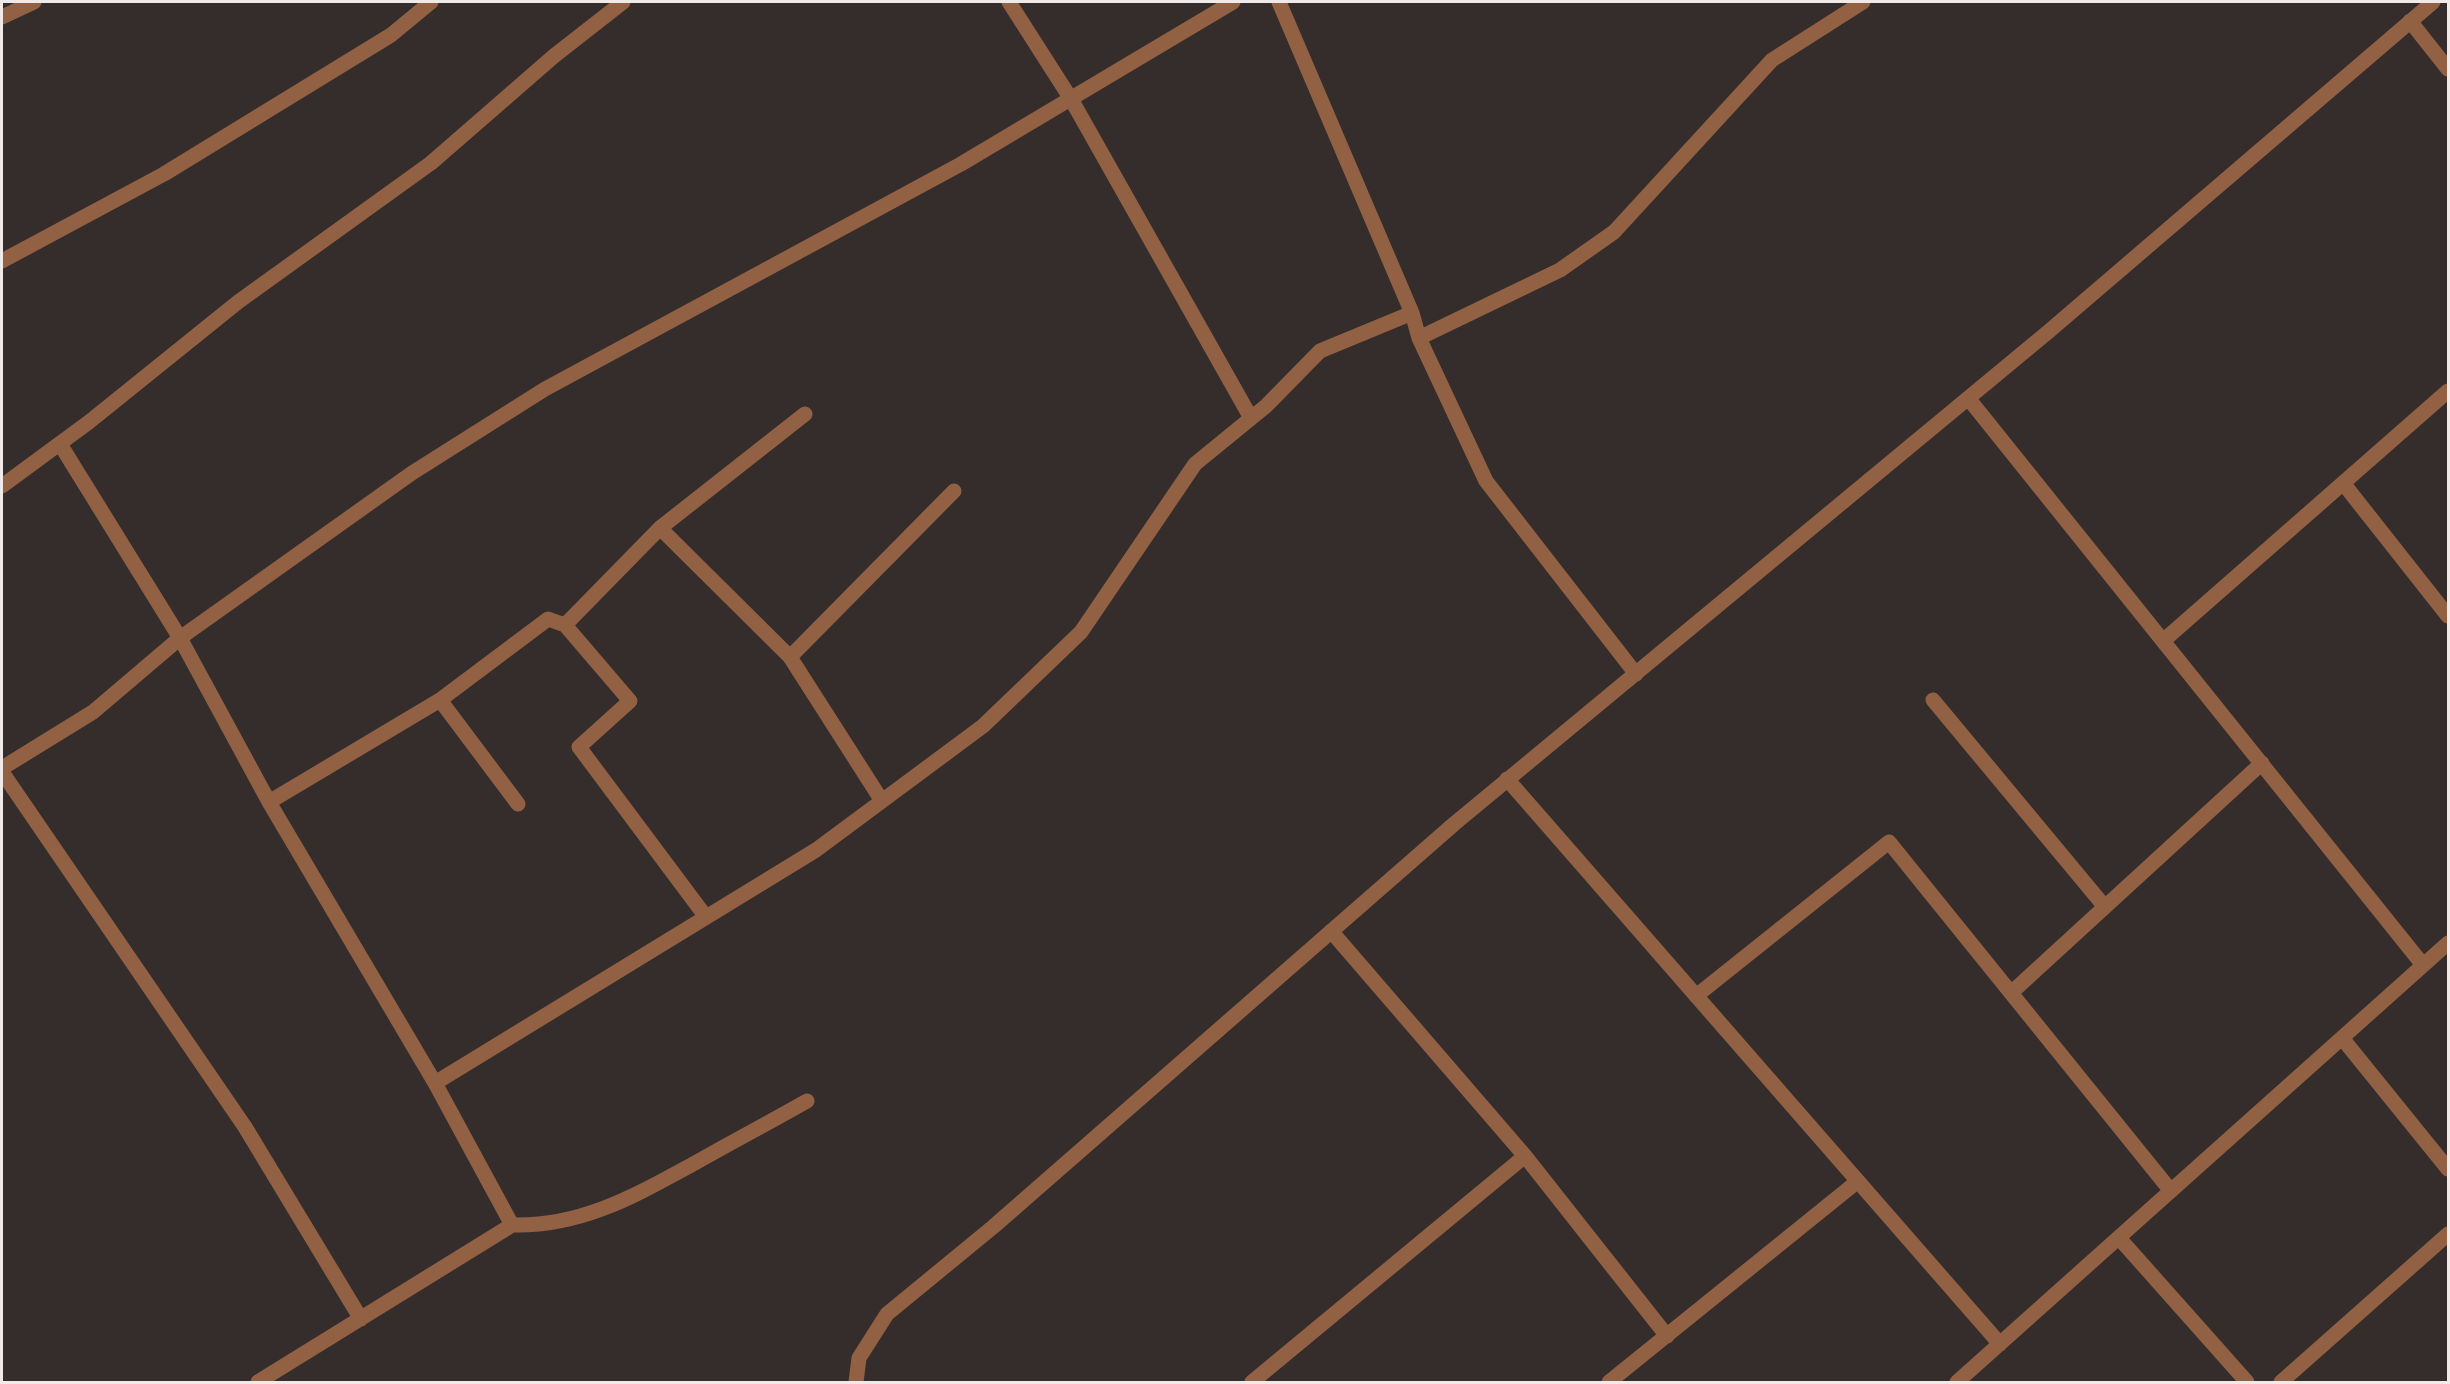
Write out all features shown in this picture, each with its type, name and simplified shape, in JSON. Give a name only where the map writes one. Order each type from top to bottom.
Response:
[{"type":"street","points":[[2,17],[34,2]]},
{"type":"street","points":[[2,261],[164,174],[391,35],[430,2]]},
{"type":"street","points":[[2,486],[60,444],[238,302],[431,163],[554,56],[622,2]]},
{"type":"street","points":[[1009,2],[1071,99],[1251,418]]},
{"type":"street","points":[[361,1319],[244,1126],[2,770],[93,712],[180,638],[412,473],[545,389],[961,164],[1233,2]]},
{"type":"street","points":[[1279,2],[1412,313],[1419,338],[1486,481],[1636,674]]},
{"type":"street","points":[[1419,338],[1560,270],[1614,232],[1772,60],[1863,2]]},
{"type":"street","points":[[856,1383],[859,1358],[887,1314],[993,1227],[1507,779],[1968,398],[2433,2]]},
{"type":"street","points":[[2410,21],[2448,69]]},
{"type":"street","points":[[435,1083],[816,850],[983,726],[1081,632],[1195,464],[1251,418],[1320,351],[1412,313]]},
{"type":"street","points":[[2163,641],[2448,391]]},
{"type":"street","points":[[1968,398],[2423,965]]},
{"type":"street","points":[[565,625],[660,528],[805,414]]},
{"type":"street","points":[[60,444],[180,638],[269,802],[435,1083],[512,1225]]},
{"type":"street","points":[[2343,483],[2448,616]]},
{"type":"street","points":[[790,657],[954,491]]},
{"type":"street","points":[[660,528],[790,657],[882,801]]},
{"type":"street","points":[[269,802],[440,700],[548,619],[565,625],[630,701],[579,747],[706,917]]},
{"type":"street","points":[[440,700],[518,804]]},
{"type":"street","points":[[1933,700],[2105,907]]},
{"type":"street","points":[[2011,993],[2262,764]]},
{"type":"street","points":[[1507,779],[2000,1344]]},
{"type":"street","points":[[1696,996],[1889,843],[2171,1191]]},
{"type":"street","points":[[1331,931],[1525,1156],[1667,1336]]},
{"type":"street","points":[[1957,1383],[2448,943]]},
{"type":"street","points":[[2342,1038],[2448,1170]]},
{"type":"street","points":[[258,1383],[512,1225],[542,1226],[586,1215],[633,1197],[807,1101]]},
{"type":"street","points":[[1252,1383],[1525,1156]]},
{"type":"street","points":[[1609,1383],[1858,1181]]},
{"type":"street","points":[[2281,1383],[2448,1234]]},
{"type":"street","points":[[2119,1238],[2247,1383]]}]
